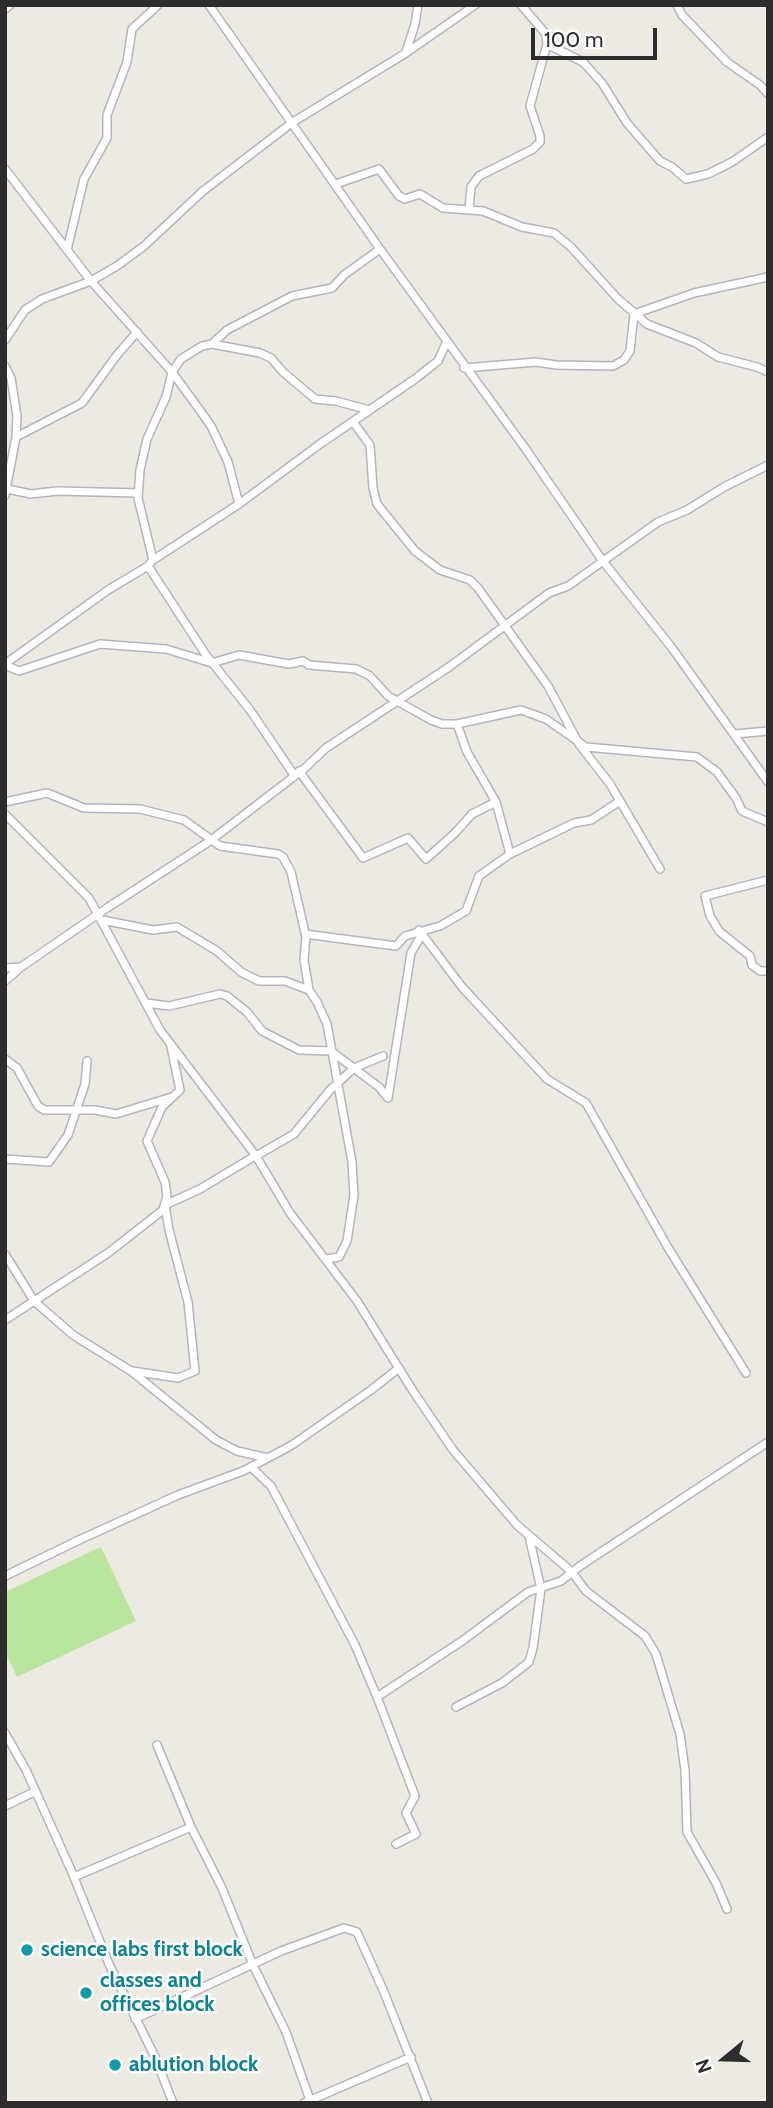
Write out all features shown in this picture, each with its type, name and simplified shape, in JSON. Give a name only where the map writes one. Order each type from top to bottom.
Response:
[{"type":"street","points":[[5,9],[10,5]]},
{"type":"street","points":[[67,250],[84,179],[107,138],[107,115],[127,62],[132,29],[158,5]]},
{"type":"street","points":[[209,5],[464,368],[525,448],[602,561],[672,648],[768,782]]},
{"type":"street","points":[[406,53],[418,5]]},
{"type":"street","points":[[5,340],[25,310],[42,299],[91,281],[144,246],[203,191],[293,122],[406,53],[475,5]]},
{"type":"street","points":[[469,209],[471,187],[479,176],[538,146],[540,136],[530,106],[547,44],[546,34],[521,5]]},
{"type":"street","points":[[677,5],[682,15],[727,62],[760,85],[768,94]]},
{"type":"street","points":[[547,44],[583,62],[603,82],[627,124],[660,161],[686,179],[708,174],[732,162],[768,137]]},
{"type":"street","points":[[5,169],[91,281],[172,372],[211,426],[228,462],[239,504]]},
{"type":"street","points":[[336,184],[379,169],[399,196],[405,199],[421,194],[453,211],[483,211],[522,227],[554,233],[571,247],[618,299],[647,324],[718,356],[768,372]]},
{"type":"street","points":[[212,344],[228,330],[292,296],[332,288],[344,275],[380,249]]},
{"type":"street","points":[[634,314],[694,293],[768,277]]},
{"type":"street","points":[[464,368],[536,362],[613,366],[624,360],[631,351],[634,314]]},
{"type":"street","points":[[16,437],[82,403],[137,332]]},
{"type":"street","points":[[5,665],[108,590],[239,504],[433,365],[442,356],[447,341]]},
{"type":"street","points":[[369,410],[336,401],[315,399],[268,356],[252,351],[212,344],[202,346],[181,359],[172,372],[166,397],[146,439],[140,470],[138,493],[151,563],[212,663],[363,858],[408,838],[426,859],[472,814],[496,802]]},
{"type":"street","points":[[5,366],[15,397],[16,437],[6,492],[138,493]]},
{"type":"street","points":[[353,422],[370,445],[377,504],[415,551],[440,570],[474,583],[548,686],[579,744],[610,783],[660,869]]},
{"type":"street","points":[[5,981],[21,967],[101,918],[115,902],[210,841],[326,748],[400,701],[549,593],[568,586],[658,522],[687,510],[724,487],[768,465]]},
{"type":"street","points":[[5,665],[19,671],[100,644],[166,649],[212,663],[239,655],[289,664],[303,662],[309,665],[356,669],[370,676],[388,696],[442,724],[457,724],[521,710],[546,719],[579,744],[593,748],[697,757],[717,772],[742,811],[768,822]]},
{"type":"street","points":[[457,724],[467,752],[496,802],[510,854]]},
{"type":"street","points":[[735,734],[768,731]]},
{"type":"street","points":[[5,802],[47,793],[84,808],[139,809],[184,820],[220,846],[283,857],[291,872],[305,934],[304,960],[309,990],[327,1024],[352,1162],[354,1195],[347,1241],[339,1257],[326,1259]]},
{"type":"street","points":[[305,934],[396,946],[405,936],[440,926],[466,911],[479,876],[510,854],[574,823],[591,820],[620,801]]},
{"type":"street","points":[[5,814],[81,889],[101,918],[171,1046],[185,1060],[256,1156],[290,1213],[357,1301],[453,1450],[502,1510],[572,1572],[586,1591],[645,1636],[656,1654],[680,1734],[685,1770],[687,1832],[716,1883],[727,1909]]},
{"type":"street","points":[[768,880],[705,896],[710,916],[719,931],[750,956],[752,965],[760,971],[768,971]]},
{"type":"street","points":[[101,918],[153,930],[177,927],[259,981],[285,981],[309,990]]},
{"type":"street","points":[[146,1003],[169,1006],[220,994],[227,996],[247,1012],[262,1031],[299,1050],[331,1051],[379,1087],[388,1098],[411,953],[420,932]]},
{"type":"street","points":[[420,932],[462,987],[547,1079],[586,1104],[667,1246],[746,1373]]},
{"type":"street","points":[[5,968],[21,967]]},
{"type":"street","points":[[131,1371],[178,1378],[195,1371],[188,1302],[169,1230],[165,1182],[147,1141],[162,1107],[176,1096],[180,1086],[171,1046]]},
{"type":"street","points":[[5,1320],[126,1241],[150,1222],[165,1205],[294,1134],[354,1068],[383,1056]]},
{"type":"street","points":[[5,1059],[17,1068],[41,1109],[95,1110],[116,1114],[176,1096]]},
{"type":"street","points":[[5,1158],[49,1162],[68,1135],[85,1084],[87,1061]]},
{"type":"street","points":[[5,1254],[34,1301],[74,1335],[131,1371],[226,1446],[268,1458]]},
{"type":"street","points":[[5,1576],[178,1496],[251,1467],[292,1445],[399,1368]]},
{"type":"street","points":[[377,1697],[462,1641],[512,1602],[528,1592],[541,1590],[561,1581],[768,1443]]},
{"type":"street","points":[[251,1467],[271,1486],[355,1645],[377,1697],[415,1796],[406,1813],[416,1834],[396,1843]]},
{"type":"street","points":[[456,1707],[502,1683],[529,1662],[541,1590],[529,1535]]},
{"type":"street","points":[[5,1733],[74,1877],[109,1964],[155,2057],[173,2103]]},
{"type":"street","points":[[157,1745],[191,1827],[222,1888],[253,1965],[286,2032],[307,2101],[411,2057]]},
{"type":"street","points":[[5,1806],[34,1791]]},
{"type":"street","points":[[74,1877],[191,1827]]},
{"type":"street","points":[[135,2019],[281,1951],[344,1928],[357,1932],[428,2103]]},
{"type":"green space","points":[[101,1547],[136,1621],[17,1677],[5,1652],[5,1592]]},
{"type":"place","name":"science labs first block","points":[[27,1950]]},
{"type":"place","name":"classes and offices block","points":[[86,1993]]},
{"type":"place","name":"ablution block","points":[[115,2065]]}]
